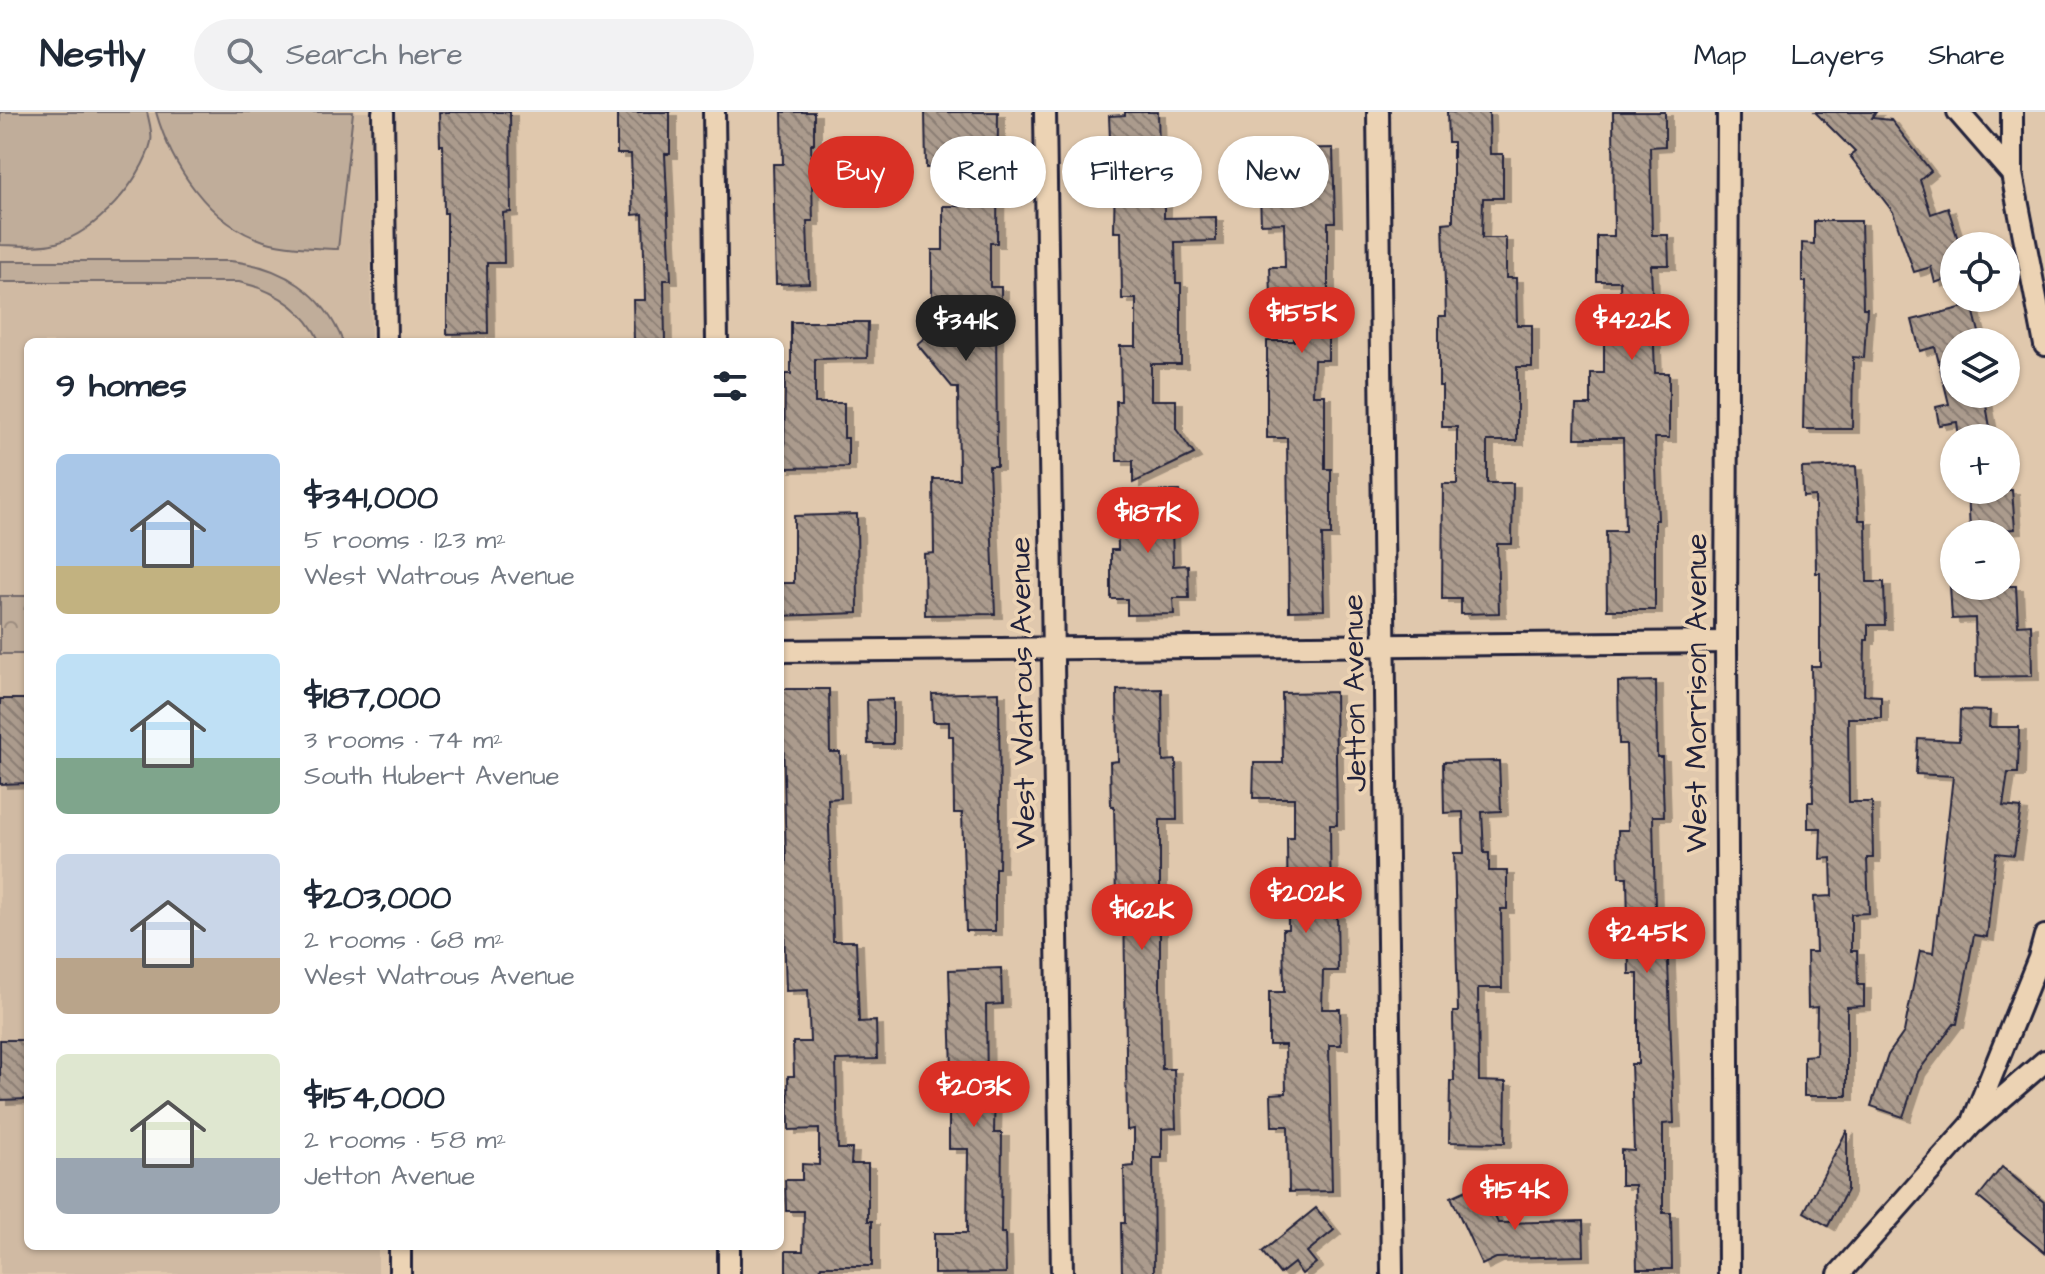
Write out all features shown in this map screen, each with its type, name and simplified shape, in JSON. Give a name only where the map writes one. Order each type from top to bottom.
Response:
[{"type":"street","points":[[383,112],[386,338]]},
{"type":"street","points":[[714,112],[717,338]]},
{"type":"street","name":"West Watrous Avenue","points":[[1045,112],[1062,1274]]},
{"type":"street","name":"Jetton Avenue","points":[[1378,112],[1392,1274]]},
{"type":"street","name":"West Morrison Avenue","points":[[1728,112],[1726,642],[1729,1274]]},
{"type":"street","points":[[1958,112],[2012,174]]},
{"type":"street","points":[[2012,112],[2012,174],[2045,345]]},
{"type":"street","points":[[784,651],[1726,642]]},
{"type":"street","points":[[1971,1125],[2039,958],[2045,936]]},
{"type":"street","points":[[1839,1274],[1971,1125],[2045,1061]]},
{"type":"street","points":[[400,1250],[400,1274]]},
{"type":"street","points":[[729,1250],[729,1274]]},
{"type":"shaded area","points":[[0,112],[370,112],[371,338],[24,338],[24,1250],[378,1250],[378,1274],[0,1274]]},
{"type":"green space","points":[[0,112],[147,112],[151,142],[138,173],[127,188],[101,217],[86,228],[49,245],[0,245]]},
{"type":"green space","points":[[156,112],[353,112],[338,249],[264,241],[226,221],[210,207],[182,172]]},
{"type":"green space","points":[[0,261],[230,261],[249,264],[284,276],[313,296],[325,309],[341,338],[318,338],[306,319],[287,302],[239,282],[0,282]]},
{"type":"green space","points":[[0,596],[24,596],[24,654],[0,654]]},
{"type":"building","points":[[439,112],[510,112],[511,212],[503,213],[504,263],[487,263],[488,333],[447,334],[447,213],[444,213]]},
{"type":"building","points":[[617,112],[670,112],[670,154],[665,154],[671,280],[664,280],[665,338],[634,338],[633,300],[645,300],[643,214],[633,215],[631,154],[617,154]]},
{"type":"building","points":[[782,112],[814,112],[814,136],[808,136],[808,208],[813,208],[813,221],[807,221],[809,283],[776,284],[773,164],[783,164]]},
{"type":"building","points":[[925,112],[998,112],[998,136],[930,136],[930,168],[926,168]]},
{"type":"building","points":[[1125,112],[1158,112],[1159,136],[1110,136],[1109,116],[1125,115]]},
{"type":"building","points":[[1447,112],[1489,112],[1490,154],[1503,154],[1503,198],[1483,198],[1482,238],[1506,238],[1506,278],[1516,278],[1517,325],[1532,325],[1532,367],[1517,367],[1517,441],[1487,441],[1487,483],[1513,483],[1512,544],[1497,544],[1499,613],[1461,614],[1461,599],[1442,599],[1443,484],[1457,484],[1457,427],[1442,427],[1442,386],[1439,386],[1439,316],[1446,316],[1443,223],[1453,222],[1453,142],[1448,142]]},
{"type":"building","points":[[1613,112],[1665,112],[1665,146],[1650,147],[1652,235],[1668,235],[1669,265],[1651,265],[1655,373],[1669,373],[1669,438],[1655,438],[1658,520],[1655,520],[1655,610],[1607,610],[1606,531],[1625,531],[1623,438],[1575,438],[1576,405],[1591,405],[1591,373],[1604,373],[1604,327],[1621,327],[1620,281],[1597,281],[1597,236],[1614,236]]},
{"type":"building","points":[[1815,112],[1876,112],[1872,118],[1891,120],[1931,171],[1920,180],[1931,214],[1948,208],[1956,232],[1940,232],[1940,281],[1935,283],[1931,267],[1914,272],[1893,212],[1850,156],[1855,152]]},
{"type":"building","points":[[1329,148],[1333,148],[1335,222],[1328,222],[1328,360],[1314,360],[1313,395],[1325,395],[1325,469],[1331,469],[1331,535],[1322,535],[1324,610],[1289,611],[1287,438],[1267,438],[1267,341],[1294,341],[1295,296],[1271,296],[1270,267],[1285,267],[1284,223],[1261,224],[1260,208],[1329,208]]},
{"type":"building","points":[[943,208],[997,208],[997,243],[990,243],[990,287],[1001,287],[1001,315],[996,315],[997,466],[989,466],[995,614],[925,615],[924,554],[934,553],[933,479],[959,479],[958,388],[953,388],[917,344],[965,303],[932,303],[932,250],[943,250]]},
{"type":"building","points":[[1114,208],[1164,208],[1164,218],[1216,217],[1216,241],[1175,242],[1176,283],[1181,283],[1181,364],[1151,364],[1151,400],[1176,400],[1176,429],[1194,454],[1133,483],[1133,461],[1117,461],[1116,401],[1121,401],[1120,346],[1136,346],[1136,299],[1122,299],[1121,232],[1114,232]]},
{"type":"building","points":[[1814,221],[1861,221],[1863,308],[1867,308],[1864,358],[1853,357],[1852,429],[1803,429],[1806,282],[1802,282],[1802,243],[1814,244]]},
{"type":"building","points":[[1944,312],[1974,312],[1978,328],[1940,328],[1940,367],[1935,347],[1920,351],[1912,320]]},
{"type":"building","points":[[791,322],[868,322],[867,358],[815,359],[815,403],[844,403],[848,467],[784,468],[785,374],[791,374]]},
{"type":"building","points":[[1936,407],[1987,408],[1989,424],[1957,422],[1939,425]]},
{"type":"building","points":[[1856,466],[1859,520],[1866,520],[1867,582],[1884,582],[1885,625],[1868,625],[1868,640],[1865,640],[1864,695],[1881,696],[1881,718],[1848,718],[1849,802],[1872,802],[1873,858],[1867,858],[1869,913],[1851,914],[1851,951],[1857,951],[1858,985],[1864,985],[1864,1006],[1847,1007],[1847,1096],[1804,1096],[1804,1056],[1816,1055],[1817,1007],[1808,1008],[1807,952],[1816,952],[1814,897],[1832,896],[1831,858],[1820,859],[1821,828],[1808,828],[1808,802],[1813,802],[1811,666],[1820,666],[1820,573],[1816,573],[1815,496],[1803,497],[1802,468]]},
{"type":"building","points":[[1180,491],[1181,523],[1172,523],[1173,566],[1188,565],[1189,598],[1173,598],[1174,614],[1127,615],[1127,599],[1111,599],[1111,550],[1118,550],[1117,507],[1133,507],[1133,492]]},
{"type":"building","points":[[1969,504],[2013,504],[2014,520],[1969,520]]},
{"type":"building","points":[[857,514],[858,613],[784,616],[784,583],[794,583],[794,516]]},
{"type":"building","points":[[1951,600],[2017,600],[2018,625],[2031,624],[2032,676],[1976,677],[1975,618],[1952,619]]},
{"type":"building","points":[[1656,681],[1657,757],[1662,757],[1664,816],[1653,816],[1655,908],[1666,908],[1674,1123],[1663,1124],[1663,1213],[1671,1213],[1672,1269],[1637,1269],[1635,1185],[1621,1185],[1621,1150],[1634,1151],[1631,1064],[1638,1064],[1638,974],[1629,974],[1627,877],[1619,877],[1618,830],[1628,830],[1626,744],[1619,744],[1618,682]]},
{"type":"building","points":[[784,689],[829,689],[830,752],[840,752],[841,798],[828,799],[833,941],[856,941],[859,1022],[876,1021],[877,1059],[836,1060],[838,1149],[852,1149],[851,1164],[868,1164],[872,1266],[821,1266],[820,1274],[786,1274],[786,1251],[803,1251],[804,1211],[786,1211],[785,1180],[802,1180],[802,1164],[819,1165],[819,1129],[789,1130],[788,1076],[794,1076],[793,1042],[810,1042],[808,990],[786,991]]},
{"type":"building","points":[[1162,689],[1163,761],[1176,760],[1177,820],[1160,820],[1162,1069],[1174,1069],[1176,1128],[1162,1129],[1162,1158],[1153,1158],[1154,1274],[1122,1274],[1124,1167],[1134,1166],[1134,1129],[1127,1130],[1124,899],[1116,899],[1110,762],[1118,761],[1117,690]]},
{"type":"building","points":[[999,692],[1000,812],[999,868],[995,868],[995,931],[966,931],[962,813],[954,813],[953,736],[949,736],[949,722],[933,722],[932,694]]},
{"type":"building","points":[[1335,692],[1337,825],[1330,825],[1331,914],[1337,914],[1338,971],[1323,971],[1322,1009],[1340,1009],[1341,1045],[1329,1045],[1332,1191],[1289,1192],[1288,1126],[1272,1126],[1271,1094],[1286,1093],[1285,1045],[1269,1045],[1269,992],[1284,992],[1283,929],[1288,929],[1287,838],[1294,838],[1294,798],[1253,798],[1254,763],[1283,763],[1282,693]]},
{"type":"building","points":[[0,699],[24,699],[24,783],[0,784]]},
{"type":"building","points":[[893,699],[893,744],[868,744],[867,700]]},
{"type":"building","points":[[1960,710],[1990,711],[1989,727],[2019,727],[2018,773],[2008,773],[2003,806],[2021,808],[2014,855],[1996,853],[1987,937],[1974,935],[1957,1024],[1918,1072],[1903,1117],[1871,1106],[1888,1055],[1904,1032],[1920,951],[1933,953],[1953,776],[1916,774],[1918,739],[1959,741]]},
{"type":"building","points":[[1499,761],[1501,811],[1482,812],[1484,853],[1489,853],[1489,871],[1507,871],[1507,909],[1501,909],[1502,988],[1478,988],[1479,1081],[1506,1082],[1505,1143],[1449,1142],[1450,1081],[1454,1081],[1453,1012],[1458,1012],[1454,853],[1464,853],[1463,812],[1444,813],[1443,762]]},
{"type":"building","points":[[1001,968],[1002,1004],[986,1005],[987,1088],[995,1088],[994,1133],[1002,1133],[1001,1233],[1005,1233],[1006,1273],[934,1274],[934,1233],[967,1233],[968,1149],[949,1149],[949,1104],[953,1104],[949,970]]},
{"type":"building","points":[[0,1040],[24,1040],[24,1099],[0,1100]]},
{"type":"building","points":[[1847,1130],[1847,1190],[1828,1226],[1804,1212]]},
{"type":"building","points":[[2002,1167],[2045,1203],[2045,1253],[1978,1197]]},
{"type":"building","points":[[1480,1184],[1498,1223],[1583,1221],[1584,1256],[1496,1258],[1482,1265],[1451,1197]]},
{"type":"building","points":[[1316,1208],[1334,1230],[1307,1252],[1316,1263],[1302,1274],[1294,1263],[1280,1274],[1262,1252]]}]
